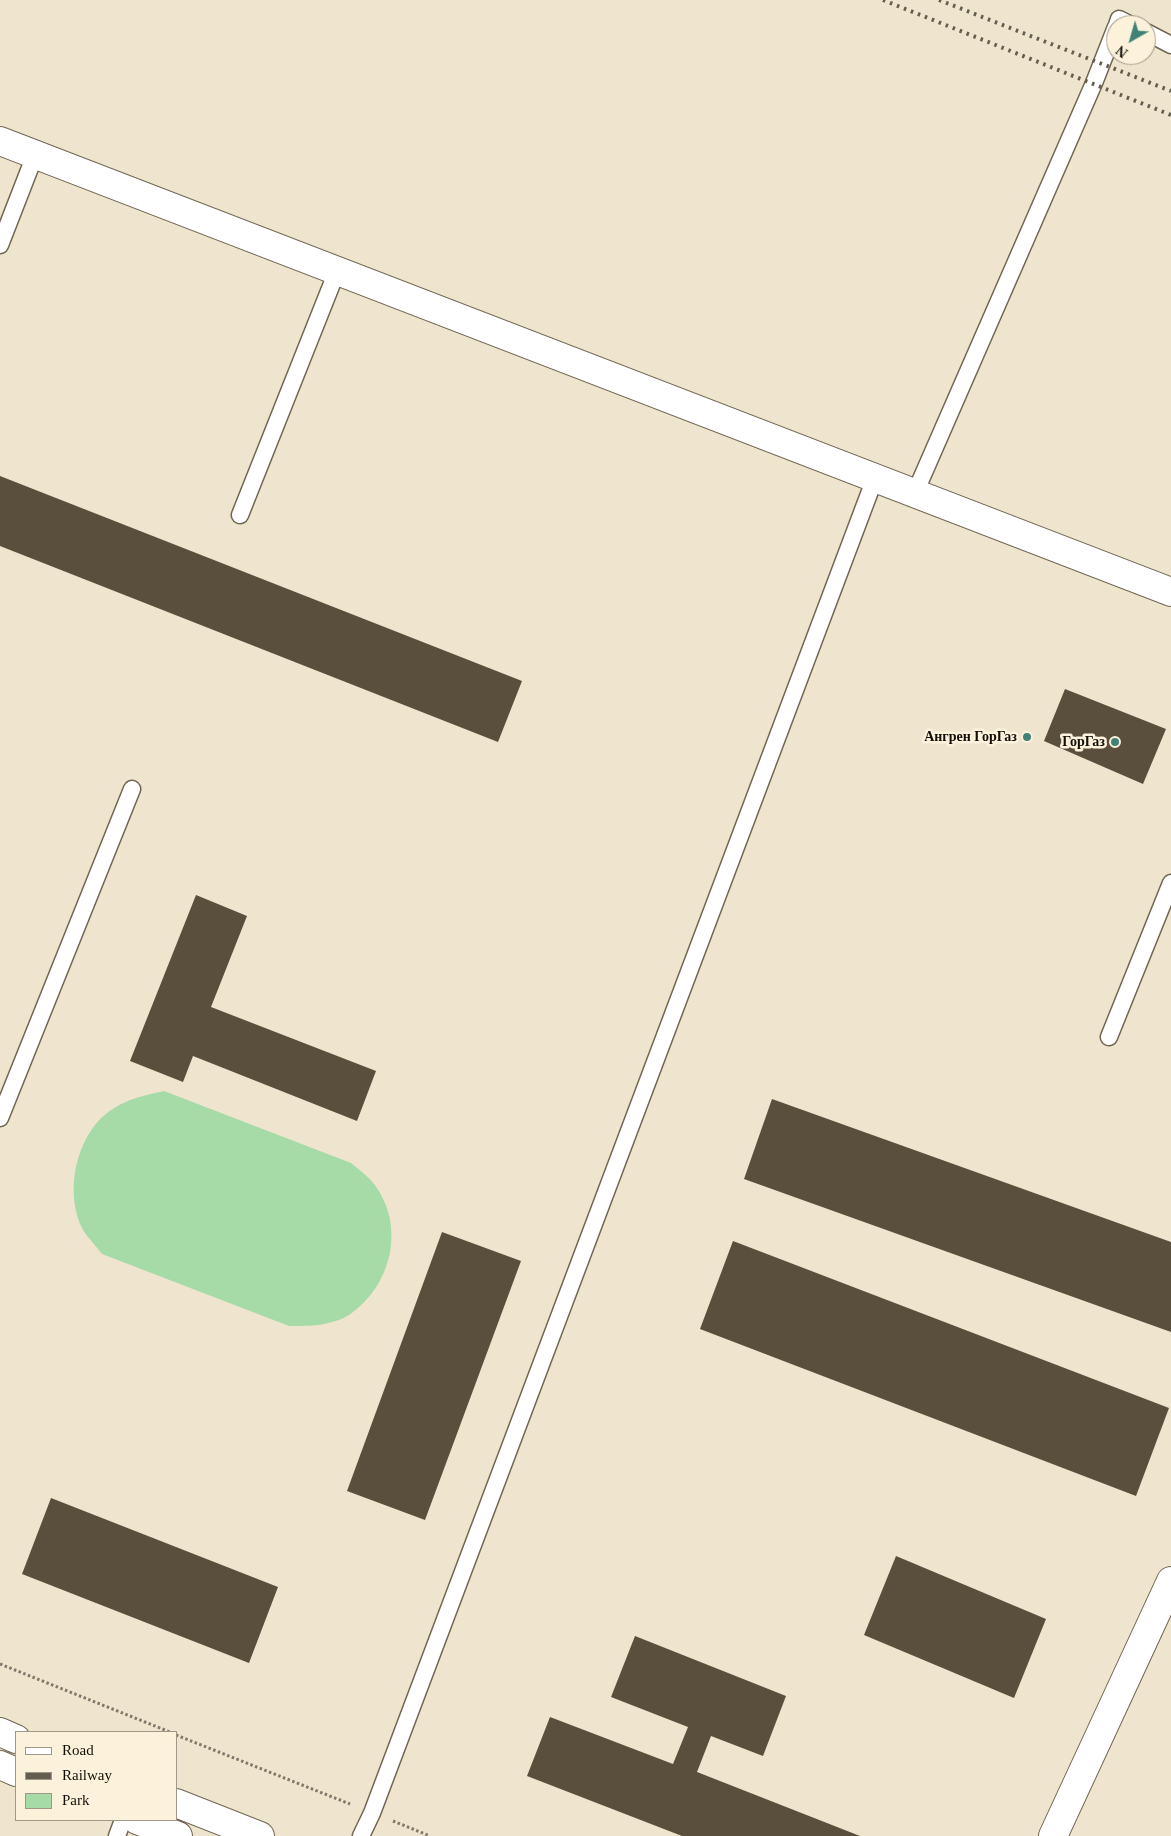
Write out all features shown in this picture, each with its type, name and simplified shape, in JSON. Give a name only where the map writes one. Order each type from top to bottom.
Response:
[{"type":"main road","points":[[0,141],[1171,592]]},
{"type":"main road","points":[[1053,1836],[1171,1580]]},
{"type":"main road","points":[[0,1732],[15,1739]]},
{"type":"main road","points":[[0,1765],[15,1772]]},
{"type":"main road","points":[[178,1804],[260,1836]]},
{"type":"main road","points":[[140,1821],[178,1836]]},
{"type":"lane","points":[[1156,37],[1171,45]]},
{"type":"lane","points":[[915,493],[1106,51]]},
{"type":"lane","points":[[0,245],[35,155]]},
{"type":"lane","points":[[240,515],[336,271]]},
{"type":"lane","points":[[361,1836],[372,1813],[874,478]]},
{"type":"lane","points":[[0,1118],[132,789]]},
{"type":"lane","points":[[1109,1037],[1171,884]]},
{"type":"lane","points":[[117,1836],[123,1821]]},
{"type":"path","points":[[0,1664],[168,1731]]},
{"type":"path","points":[[178,1736],[430,1836]]},
{"type":"green space","points":[[164,1091],[351,1163],[372,1181],[384,1200],[390,1218],[390,1254],[376,1288],[364,1303],[342,1319],[328,1323],[289,1326],[102,1254],[83,1230],[77,1216],[74,1184],[80,1152],[96,1124],[107,1113],[128,1101]]},
{"type":"building","points":[[0,476],[522,681],[498,742],[0,546]]},
{"type":"building","points":[[1065,689],[1166,729],[1143,784],[1044,741]]},
{"type":"building","points":[[196,895],[247,916],[211,1007],[376,1071],[357,1121],[193,1056],[183,1082],[130,1061]]},
{"type":"building","points":[[772,1099],[1171,1242],[1171,1332],[744,1179]]},
{"type":"building","points":[[442,1232],[521,1261],[425,1520],[347,1491]]},
{"type":"building","points":[[733,1241],[1169,1408],[1136,1496],[700,1329]]},
{"type":"building","points":[[51,1498],[278,1587],[249,1663],[22,1574]]},
{"type":"building","points":[[896,1556],[1046,1619],[1014,1698],[864,1635]]},
{"type":"building","points":[[635,1636],[786,1696],[763,1756],[711,1736],[697,1772],[860,1836],[682,1836],[527,1776],[550,1717],[673,1764],[688,1727],[611,1697]]},
{"type":"railway","points":[[883,0],[1171,115]]},
{"type":"railway","points":[[939,0],[1171,91]]},
{"type":"place","name":"Ангрен ГорГаз","points":[[1027,737]]},
{"type":"place","name":"ГорГаз","points":[[1115,742]]}]
